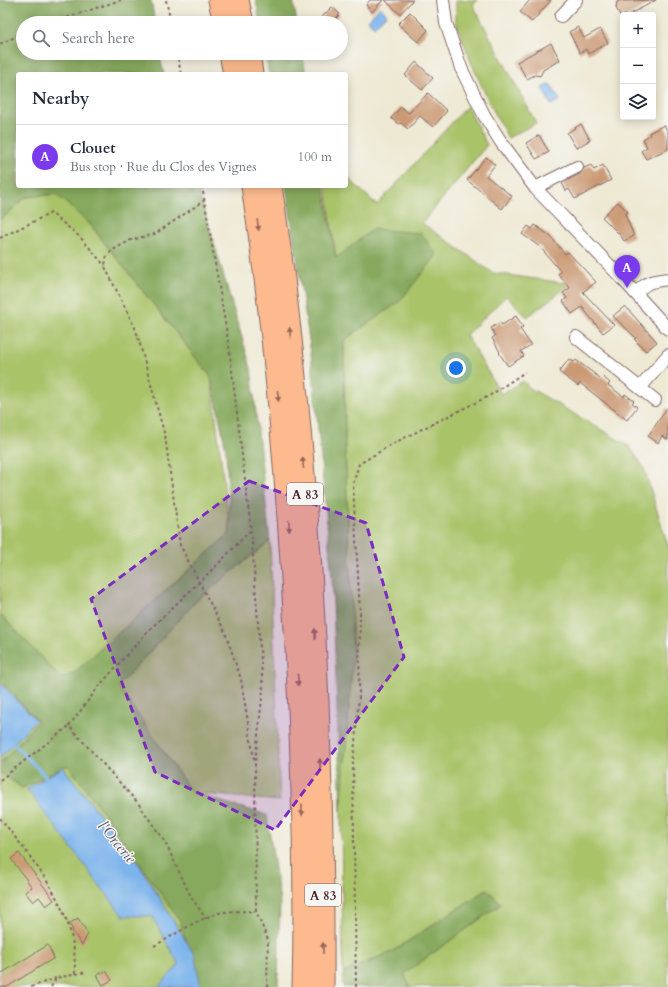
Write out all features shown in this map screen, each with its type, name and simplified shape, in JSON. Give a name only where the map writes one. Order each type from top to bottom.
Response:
[{"type":"highway","points":[[219,0],[222,16]]},
{"type":"highway","points":[[238,0],[241,16]]},
{"type":"highway","points":[[231,60],[234,72]]},
{"type":"highway","points":[[249,60],[252,72]]},
{"type":"highway","name":"A 83","points":[[252,188],[265,273],[275,358],[292,564],[304,880],[303,987]]},
{"type":"highway","name":"A 83","points":[[271,188],[292,348],[310,550],[323,850],[323,987]]},
{"type":"street","points":[[443,0],[444,15],[457,58],[472,93],[484,115],[516,164],[535,188],[617,273],[668,329]]},
{"type":"street","points":[[560,16],[576,0]]},
{"type":"street","points":[[535,188],[577,167]]},
{"type":"street","points":[[635,293],[648,282],[656,279],[668,279]]},
{"type":"street","points":[[576,337],[655,400]]},
{"type":"street","points":[[640,388],[668,355]]},
{"type":"path","points":[[72,16],[121,0]]},
{"type":"path","points":[[166,0],[169,16]]},
{"type":"path","points":[[0,44],[16,36]]},
{"type":"path","points":[[178,60],[181,72]]},
{"type":"path","points":[[202,188],[229,346],[251,530],[263,689],[255,763],[256,911],[268,940],[267,987]]},
{"type":"path","points":[[105,267],[106,258],[111,250],[131,240],[155,234],[205,200]]},
{"type":"path","points":[[0,238],[51,213],[80,238],[105,267],[136,330],[165,436],[180,546],[225,632],[241,679],[255,763]]},
{"type":"path","points":[[356,987],[353,764],[358,697],[360,613],[353,484],[359,464],[394,443],[489,396],[525,372]]},
{"type":"path","points":[[0,780],[69,726],[100,685],[150,629],[251,530]]},
{"type":"path","points":[[69,726],[138,803],[165,842],[191,897],[206,919]]},
{"type":"path","points":[[0,818],[39,868],[65,913],[74,944],[75,975]]},
{"type":"path","points":[[154,946],[179,930],[219,913],[256,911]]},
{"type":"path","points":[[31,987],[56,978],[87,972]]},
{"type":"path","points":[[51,987],[56,978]]},
{"type":"highlighted area","points":[[249,481],[366,523],[404,657],[275,830],[155,772],[91,599]]},
{"type":"green space","points":[[0,0],[151,0],[154,16],[16,16],[16,60],[161,60],[164,72],[16,72],[16,188],[198,188],[251,368],[270,541],[199,598],[118,686],[192,793],[267,815],[280,902],[278,987],[200,987],[180,921],[104,813],[68,765],[22,788],[0,772],[0,764],[38,721],[0,680],[0,614],[62,679],[74,673],[230,533],[226,450],[211,377],[89,223],[56,194],[26,197],[0,220]]},
{"type":"green space","points":[[256,0],[293,0],[296,16],[259,16]]},
{"type":"green space","points":[[456,0],[477,0],[473,5],[536,123],[508,138],[488,100],[471,62],[456,22]]},
{"type":"green space","points":[[266,60],[303,60],[306,72],[269,72]]},
{"type":"green space","points":[[467,106],[487,145],[422,223],[493,273],[571,284],[527,317],[506,296],[466,335],[501,394],[523,381],[530,388],[629,446],[644,468],[668,546],[668,987],[410,987],[404,974],[500,904],[487,889],[393,951],[343,973],[341,811],[353,655],[345,446],[344,340],[399,302],[336,258],[326,188],[348,188],[348,178],[377,205]]},
{"type":"green space","points":[[286,188],[324,188],[336,258],[373,229],[421,233],[437,255],[399,302],[344,340],[345,446],[353,655],[341,811],[332,577],[311,353]]},
{"type":"green space","points":[[56,194],[89,223],[211,377],[230,533],[74,673],[61,679],[0,614],[0,220],[26,197]]},
{"type":"green space","points":[[270,541],[280,801],[192,793],[118,686],[199,598]]},
{"type":"green space","points":[[0,680],[38,721],[0,764]]},
{"type":"green space","points":[[68,765],[104,813],[180,921],[200,987],[0,987],[0,772],[22,788]]},
{"type":"green space","points":[[487,889],[501,904],[404,974],[410,987],[343,987],[343,973],[393,951]]},
{"type":"water","points":[[380,7],[387,14],[374,27],[368,20]]},
{"type":"water","points":[[550,84],[560,100],[551,105],[542,88]]},
{"type":"water","points":[[0,683],[36,720],[0,758]]},
{"type":"water","points":[[63,767],[140,866],[194,954],[201,987],[158,987],[179,965],[152,916],[123,916],[27,789]]},
{"type":"building","points":[[370,0],[383,0],[372,12],[366,5]]},
{"type":"building","points":[[385,0],[413,0],[400,14]]},
{"type":"building","points":[[530,0],[551,0],[532,22],[520,12]]},
{"type":"building","points":[[621,0],[656,0],[634,12],[620,12],[620,15],[616,8],[617,2]]},
{"type":"building","points":[[332,7],[340,14],[338,16],[323,16]]},
{"type":"building","points":[[410,12],[428,30],[418,42],[398,24]]},
{"type":"building","points":[[578,27],[584,38],[600,29],[608,43],[588,54],[586,49],[580,53],[569,32]]},
{"type":"building","points":[[551,43],[560,60],[543,70],[540,76],[535,75],[527,79],[517,62]]},
{"type":"building","points":[[416,62],[433,78],[422,90],[405,75]]},
{"type":"building","points":[[428,93],[447,111],[433,127],[420,116],[408,129],[401,123],[399,124],[391,118],[401,107],[409,113]]},
{"type":"building","points":[[581,124],[590,140],[576,148],[567,133]]},
{"type":"building","points":[[664,125],[668,132],[668,149],[646,159],[641,151],[647,147],[643,139],[650,135],[649,133]]},
{"type":"building","points":[[539,135],[549,152],[536,159],[526,143]]},
{"type":"building","points":[[486,157],[495,165],[486,176],[512,196],[502,209],[467,180]]},
{"type":"building","points":[[591,165],[594,170],[603,165],[611,180],[575,199],[569,189],[566,191],[562,183],[580,174],[584,168]]},
{"type":"building","points":[[618,202],[628,212],[625,214],[634,236],[624,241],[602,217]]},
{"type":"building","points":[[535,225],[550,236],[565,254],[568,252],[596,282],[583,292],[614,325],[603,333],[582,307],[572,314],[563,301],[567,298],[563,293],[570,288],[558,274],[561,272],[540,247],[522,234],[528,226],[532,229]]},
{"type":"building","points":[[625,306],[657,342],[646,351],[634,339],[636,338],[613,316]]},
{"type":"building","points":[[516,316],[523,327],[520,329],[531,345],[521,351],[524,356],[508,366],[499,353],[500,352],[492,338],[495,336],[491,328],[500,322],[502,325]]},
{"type":"building","points":[[569,359],[574,362],[576,360],[600,378],[602,376],[610,383],[608,385],[624,397],[625,394],[634,401],[632,403],[637,407],[627,420],[580,383],[578,386],[559,372]]},
{"type":"building","points":[[668,407],[668,440],[662,436],[658,443],[648,436]]},
{"type":"building","points":[[19,853],[54,900],[46,906],[39,897],[33,902],[25,892],[32,887],[11,859]]},
{"type":"building","points":[[78,918],[88,934],[82,945],[69,924]]},
{"type":"building","points":[[48,945],[54,958],[7,987],[0,987],[0,974]]},
{"type":"building","points":[[106,971],[112,980],[103,985],[97,975]]},
{"type":"waterway","name":"l'Orcerie","points":[[10,740],[48,779]]},
{"type":"place","name":"Clouet","points":[[627,288]]}]
